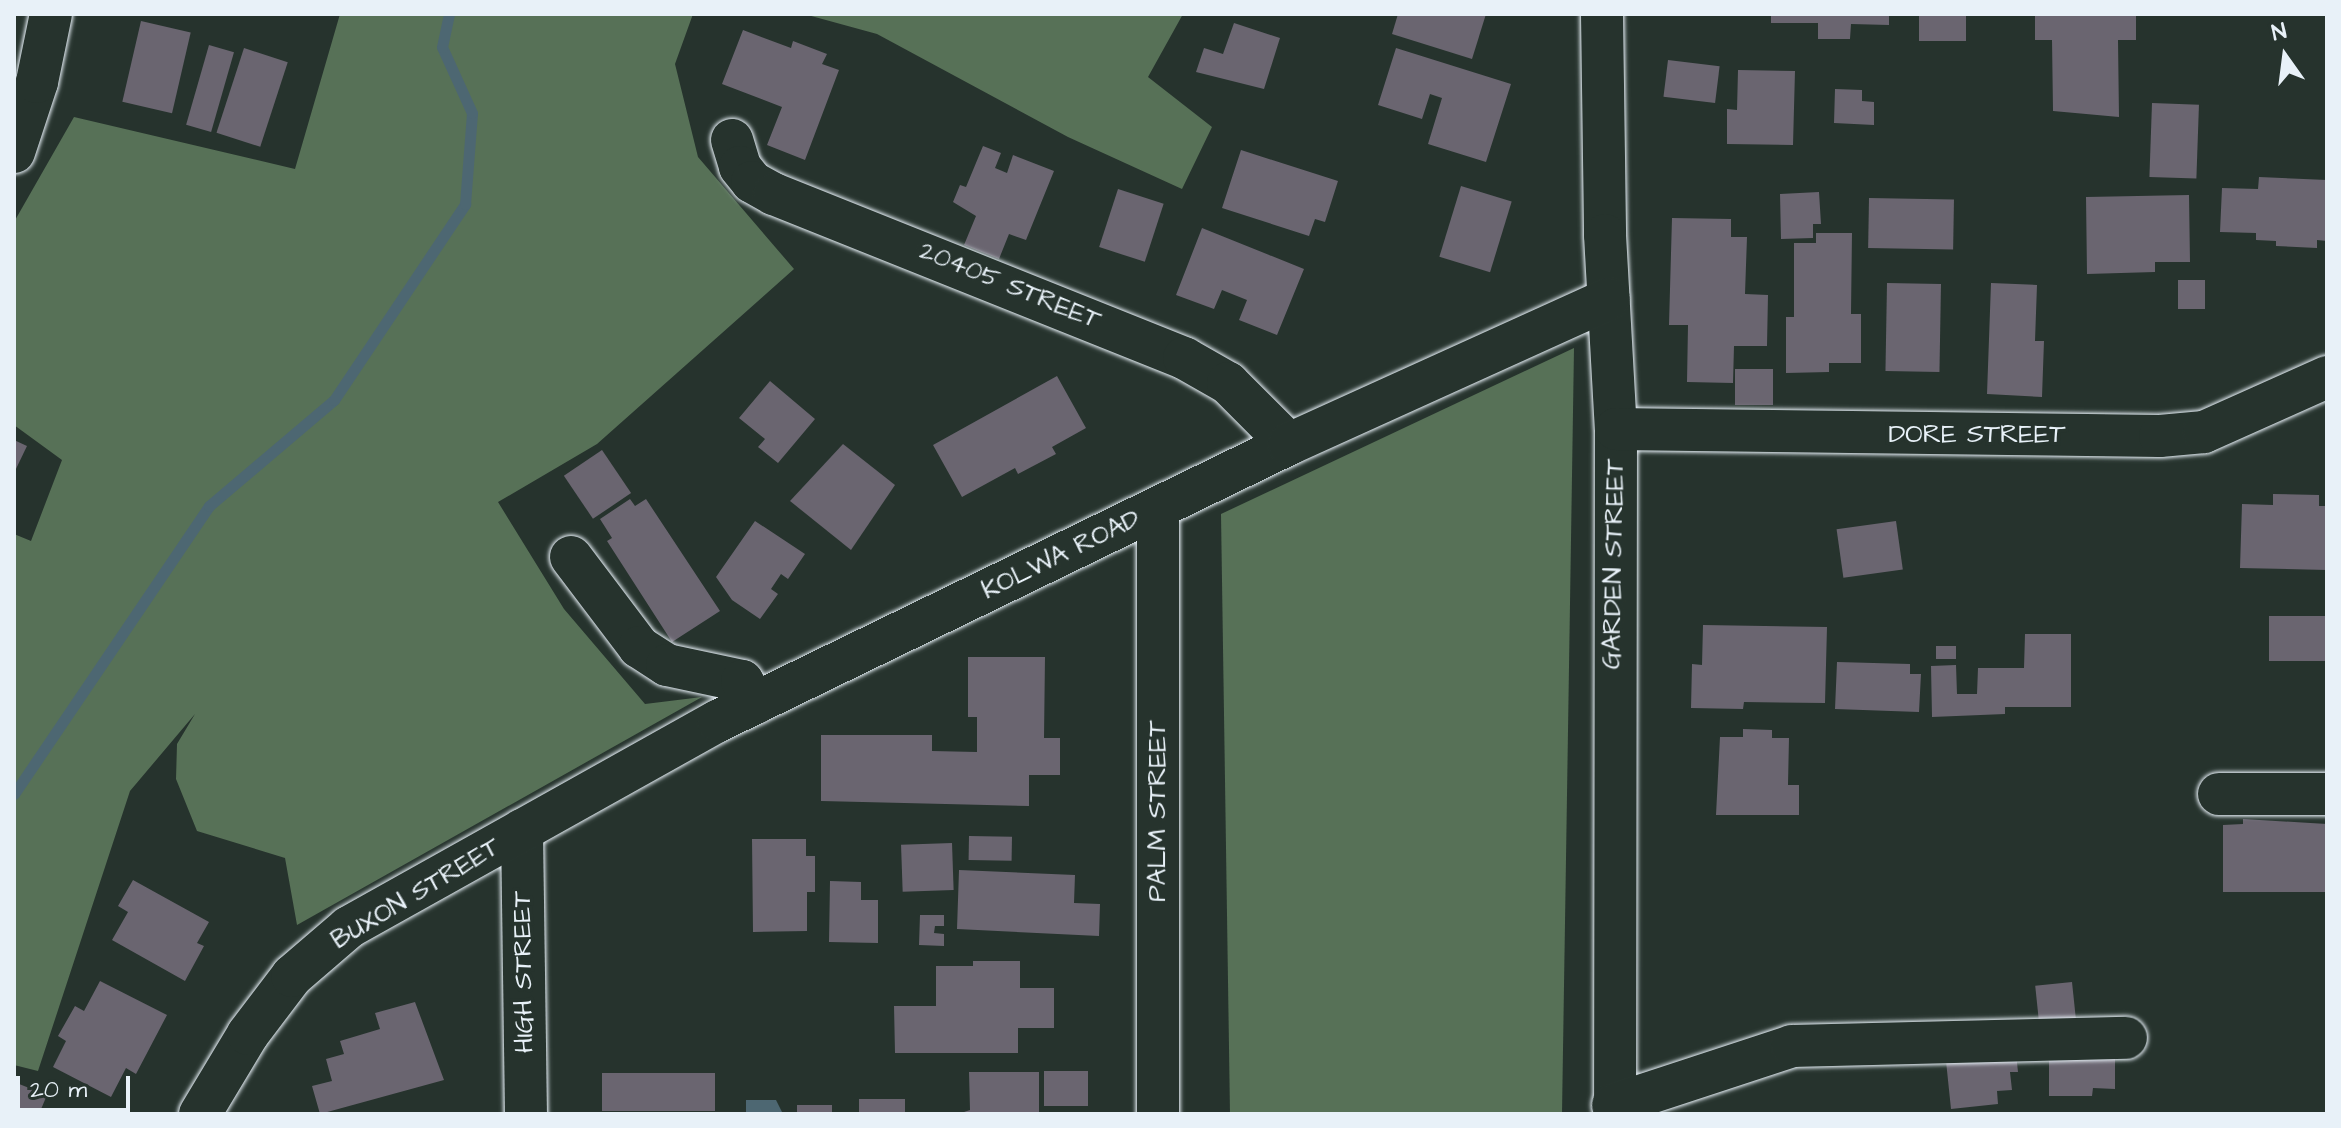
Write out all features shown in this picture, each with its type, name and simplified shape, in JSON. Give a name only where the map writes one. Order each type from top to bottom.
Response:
[{"type":"street","points":[[14,152],[37,82],[51,14]]},
{"type":"street","name":"GARDEN STREET","points":[[1602,14],[1609,299],[1616,429],[1614,1109]]},
{"type":"street","name":"20405 STREET","points":[[732,140],[746,174],[774,194],[1184,358],[1228,383],[1289,444]]},
{"type":"street","name":"KOLWA ROAD","points":[[522,830],[756,703],[1289,444],[1609,299]]},
{"type":"street","name":"DORE STREET","points":[[1616,429],[2160,436],[2204,432],[2327,377]]},
{"type":"street","name":"PALM STREET","points":[[1158,508],[1158,1114]]},
{"type":"street","points":[[571,557],[639,647],[667,665],[742,681],[756,703]]},
{"type":"street","points":[[2219,794],[2327,794]]},
{"type":"street","name":"BUXON STREET","points":[[200,1114],[248,1034],[292,976],[349,927],[522,830]]},
{"type":"street","name":"HIGH STREET","points":[[522,830],[526,1114]]},
{"type":"street","points":[[1614,1109],[1792,1046],[2126,1038]]},
{"type":"green space","points":[[340,14],[693,14],[675,64],[698,157],[794,269],[597,444],[498,502],[564,609],[645,704],[702,697],[297,925],[285,858],[197,831],[176,779],[177,744],[195,714],[130,791],[38,1071],[14,1065],[14,534],[31,541],[62,460],[14,425],[14,222],[74,117],[295,169]]},
{"type":"green space","points":[[804,14],[1183,14],[1148,77],[1212,127],[1182,189],[1068,137],[877,34]]},
{"type":"green space","points":[[1574,348],[1562,1114],[1230,1114],[1221,514]]},
{"type":"water","points":[[746,1100],[776,1100],[783,1114],[746,1114]]},
{"type":"building","points":[[1398,14],[1486,14],[1472,59],[1392,34]]},
{"type":"building","points":[[1771,14],[1889,14],[1889,25],[1851,24],[1850,39],[1818,39],[1818,23],[1771,23]]},
{"type":"building","points":[[1919,14],[1966,14],[1966,41],[1919,41]]},
{"type":"building","points":[[2035,14],[2136,14],[2136,40],[2118,40],[2119,117],[2053,111],[2052,40],[2035,40]]},
{"type":"building","points":[[141,21],[191,32],[172,113],[122,102]]},
{"type":"building","points":[[1234,23],[1280,38],[1264,89],[1196,72],[1204,48],[1223,54]]},
{"type":"building","points":[[743,30],[791,48],[793,41],[827,54],[822,64],[839,70],[805,160],[767,145],[782,107],[722,84]]},
{"type":"building","points":[[209,45],[234,52],[211,132],[186,125]]},
{"type":"building","points":[[244,48],[288,62],[260,147],[216,133]]},
{"type":"building","points":[[1396,48],[1511,84],[1486,162],[1428,144],[1442,98],[1430,94],[1422,119],[1378,105]]},
{"type":"building","points":[[1668,60],[1720,66],[1715,103],[1663,97]]},
{"type":"building","points":[[1738,70],[1795,71],[1793,145],[1727,144],[1727,109],[1737,110]]},
{"type":"building","points":[[1835,89],[1862,90],[1862,101],[1874,102],[1874,125],[1834,123]]},
{"type":"building","points":[[2152,103],[2199,105],[2196,179],[2149,177]]},
{"type":"building","points":[[983,146],[1001,153],[995,168],[1007,173],[1013,155],[1054,171],[1026,240],[1009,234],[999,259],[964,245],[976,216],[953,202],[960,185],[966,187]]},
{"type":"building","points":[[1241,150],[1338,181],[1325,222],[1315,219],[1309,236],[1222,208]]},
{"type":"building","points":[[2259,177],[2327,180],[2327,241],[2317,240],[2317,248],[2276,246],[2276,241],[2256,240],[2256,233],[2220,232],[2222,188],[2258,189]]},
{"type":"building","points":[[1461,186],[1512,201],[1490,272],[1439,257]]},
{"type":"building","points":[[1118,189],[1164,204],[1145,262],[1099,247]]},
{"type":"building","points":[[1819,192],[1821,224],[1813,224],[1813,238],[1781,239],[1780,194]]},
{"type":"building","points":[[2189,195],[2190,262],[2155,262],[2155,272],[2087,274],[2086,197]]},
{"type":"building","points":[[1869,198],[1954,199],[1953,249],[1868,248]]},
{"type":"building","points":[[1672,218],[1731,219],[1731,237],[1747,237],[1745,294],[1768,295],[1767,346],[1734,346],[1733,383],[1687,382],[1688,325],[1669,325]]},
{"type":"building","points":[[1202,228],[1304,269],[1277,335],[1239,320],[1247,300],[1222,290],[1214,309],[1176,295]]},
{"type":"building","points":[[1816,233],[1852,233],[1851,314],[1861,314],[1861,363],[1829,363],[1829,372],[1786,373],[1786,317],[1794,317],[1794,243],[1816,243]]},
{"type":"building","points":[[2178,280],[2205,280],[2205,309],[2178,309]]},
{"type":"building","points":[[1887,283],[1941,284],[1939,372],[1885,371]]},
{"type":"building","points":[[1991,283],[2037,285],[2035,341],[2044,341],[2042,397],[1987,394]]},
{"type":"building","points":[[1735,369],[1773,369],[1773,405],[1735,405]]},
{"type":"building","points":[[1057,376],[1086,428],[1052,447],[1056,454],[1018,474],[1015,468],[962,497],[933,445]]},
{"type":"building","points":[[770,381],[815,419],[778,463],[758,447],[765,439],[739,418]]},
{"type":"building","points":[[14,440],[27,446],[14,473]]},
{"type":"building","points":[[843,444],[895,485],[851,550],[790,501]]},
{"type":"building","points":[[602,450],[631,493],[593,519],[564,476]]},
{"type":"building","points":[[2273,494],[2319,495],[2319,506],[2327,506],[2327,570],[2240,568],[2242,504],[2273,505]]},
{"type":"building","points":[[630,499],[635,506],[646,499],[720,611],[672,642],[607,541],[612,538],[600,519]]},
{"type":"building","points":[[755,521],[805,554],[788,579],[781,574],[771,589],[778,594],[760,619],[732,600],[716,577]]},
{"type":"building","points":[[1896,521],[1903,570],[1843,578],[1837,529]]},
{"type":"building","points":[[2269,616],[2327,616],[2327,661],[2269,661]]},
{"type":"building","points":[[1703,625],[1827,627],[1825,703],[1744,702],[1743,709],[1691,708],[1692,664],[1702,665]]},
{"type":"building","points":[[2025,634],[2071,634],[2071,707],[2005,707],[2005,714],[1932,717],[1931,666],[1956,665],[1957,694],[1977,694],[1978,668],[2024,668]]},
{"type":"building","points":[[1936,646],[1956,646],[1956,659],[1936,659]]},
{"type":"building","points":[[968,657],[1045,657],[1044,738],[1060,738],[1060,775],[1029,775],[1029,806],[821,801],[821,735],[932,735],[932,751],[977,752],[977,717],[968,717]]},
{"type":"building","points":[[1837,662],[1910,664],[1910,674],[1921,674],[1919,712],[1835,709]]},
{"type":"building","points":[[1743,729],[1772,730],[1772,738],[1789,738],[1788,785],[1799,785],[1799,815],[1716,815],[1720,737],[1743,737]]},
{"type":"building","points":[[2243,819],[2327,824],[2327,892],[2223,892],[2223,825],[2243,824]]},
{"type":"building","points":[[969,836],[1012,837],[1012,861],[969,860]]},
{"type":"building","points":[[752,839],[806,839],[806,856],[815,856],[815,892],[807,892],[807,931],[753,932]]},
{"type":"building","points":[[952,843],[954,890],[903,892],[901,845]]},
{"type":"building","points":[[959,870],[1075,875],[1074,903],[1100,904],[1099,936],[957,929]]},
{"type":"building","points":[[133,880],[209,922],[197,943],[204,946],[185,981],[112,940],[128,912],[118,906]]},
{"type":"building","points":[[830,881],[861,882],[861,900],[878,900],[878,943],[829,942]]},
{"type":"building","points":[[920,915],[944,915],[944,926],[935,926],[934,933],[944,934],[944,946],[919,945]]},
{"type":"building","points":[[973,961],[1020,961],[1020,988],[1054,988],[1054,1028],[1018,1028],[1018,1053],[895,1053],[894,1006],[936,1006],[936,966],[973,966]]},
{"type":"building","points":[[100,981],[167,1015],[136,1074],[126,1068],[111,1097],[53,1067],[66,1041],[58,1036],[75,1006],[84,1011]]},
{"type":"building","points":[[2072,982],[2076,1020],[2039,1024],[2035,986]]},
{"type":"building","points":[[415,1002],[444,1080],[320,1114],[312,1086],[332,1081],[326,1059],[344,1054],[340,1041],[380,1029],[375,1013]]},
{"type":"building","points":[[2049,1047],[2115,1047],[2115,1089],[2093,1088],[2092,1096],[2049,1096]]},
{"type":"building","points":[[2016,1053],[2018,1072],[2010,1072],[2012,1090],[1997,1091],[1998,1104],[1951,1109],[1946,1061]]},
{"type":"building","points":[[1044,1071],[1088,1071],[1088,1106],[1044,1106]]},
{"type":"building","points":[[969,1072],[1039,1072],[1039,1114],[958,1114],[970,1110]]},
{"type":"building","points":[[602,1073],[715,1073],[715,1111],[602,1111]]},
{"type":"building","points":[[14,1082],[47,1095],[39,1114],[14,1114]]},
{"type":"building","points":[[859,1099],[905,1099],[905,1114],[859,1114]]},
{"type":"building","points":[[797,1105],[832,1105],[832,1114],[797,1114]]},
{"type":"waterway","points":[[14,794],[209,506],[334,400],[465,204],[472,113],[442,47],[449,14]]}]
